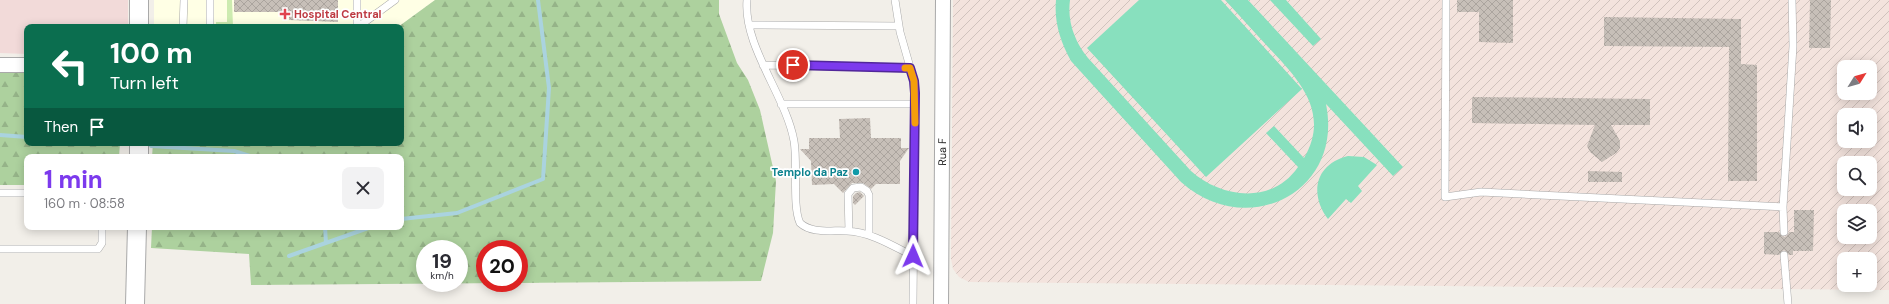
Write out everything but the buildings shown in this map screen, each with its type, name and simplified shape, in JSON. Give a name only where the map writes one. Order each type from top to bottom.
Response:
[{"type":"street","points":[[139,0],[139,24]]},
{"type":"street","name":"Rua F","points":[[941,304],[943,0]]},
{"type":"street","points":[[0,65],[24,65]]},
{"type":"street","points":[[135,304],[137,230]]},
{"type":"lane","points":[[183,24],[184,0]]},
{"type":"lane","points":[[210,0],[210,24]]},
{"type":"lane","points":[[357,0],[358,24]]},
{"type":"lane","points":[[362,24],[389,2],[395,0]]},
{"type":"lane","points":[[747,0],[747,12],[750,25],[763,64],[790,122],[797,160],[797,211],[800,223],[810,229],[849,231],[869,235],[913,256]]},
{"type":"lane","points":[[895,0],[903,48],[914,81],[913,304]]},
{"type":"lane","points":[[1446,0],[1445,196],[1481,192],[1783,207]]},
{"type":"lane","points":[[1784,232],[1783,207],[1793,46],[1792,0]]},
{"type":"lane","points":[[750,25],[899,26]]},
{"type":"lane","points":[[763,64],[910,68]]},
{"type":"lane","points":[[781,104],[915,104]]},
{"type":"lane","points":[[849,231],[848,194],[853,188],[861,187],[867,191],[869,195],[869,235]]},
{"type":"lane","points":[[0,193],[24,193]]},
{"type":"lane","points":[[0,249],[98,249],[102,243],[102,230]]},
{"type":"lane","points":[[1784,255],[1788,304]]},
{"type":"shaded area","points":[[0,0],[128,0],[128,24],[24,24],[24,54],[0,53]]},
{"type":"shaded area","name":"Hospital Central","points":[[154,0],[435,0],[402,24],[154,24]]},
{"type":"shaded area","points":[[953,0],[1889,0],[1889,290],[1877,290],[1877,252],[1837,252],[1837,290],[969,282],[959,277],[953,269],[951,259]]},
{"type":"green space","points":[[227,0],[232,0],[233,24],[216,24],[216,22],[227,22]]},
{"type":"green space","points":[[435,0],[719,0],[719,14],[737,63],[748,80],[760,110],[776,181],[773,233],[761,281],[528,283],[528,240],[476,240],[476,283],[468,283],[468,240],[416,240],[416,284],[251,285],[249,254],[151,248],[152,230],[404,230],[404,154],[152,154],[153,146],[404,146],[404,24],[402,24]]},
{"type":"green space","points":[[1056,0],[1070,0],[1069,8],[1073,31],[1079,45],[1088,58],[1191,171],[1203,180],[1217,187],[1231,192],[1246,193],[1261,192],[1275,187],[1287,179],[1298,167],[1266,133],[1274,126],[1304,158],[1311,141],[1314,126],[1308,97],[1300,84],[1225,0],[1248,0],[1403,167],[1393,176],[1326,104],[1328,135],[1320,162],[1305,183],[1285,198],[1261,206],[1234,207],[1207,199],[1181,182],[1071,61],[1064,46],[1057,24]]},
{"type":"green space","points":[[1139,0],[1221,0],[1302,89],[1206,177],[1087,48]]},
{"type":"green space","points":[[1270,0],[1286,0],[1321,39],[1313,46]]},
{"type":"green space","points":[[0,73],[24,73],[24,146],[120,146],[119,154],[24,154],[24,185],[0,185]]},
{"type":"green space","points":[[1348,156],[1364,157],[1377,165],[1358,186],[1362,191],[1351,203],[1346,199],[1328,219],[1318,200],[1318,181],[1328,166],[1337,160]]},
{"type":"waterway","points":[[404,219],[457,213],[543,179],[549,88],[538,0]]},
{"type":"waterway","points":[[0,135],[24,137]]},
{"type":"waterway","points":[[151,146],[234,151],[244,154]]},
{"type":"waterway","points":[[325,230],[326,243]]},
{"type":"waterway","points":[[289,256],[363,230]]},
{"type":"slow traffic","points":[[905,68],[910,68],[914,81],[915,123]]},
{"type":"place","name":"Hospital Central","points":[[285,14]]},
{"type":"place","name":"Templo da Paz","points":[[856,172]]},
{"type":"route","points":[[793,65],[910,68],[914,81],[915,93],[913,256]]}]
